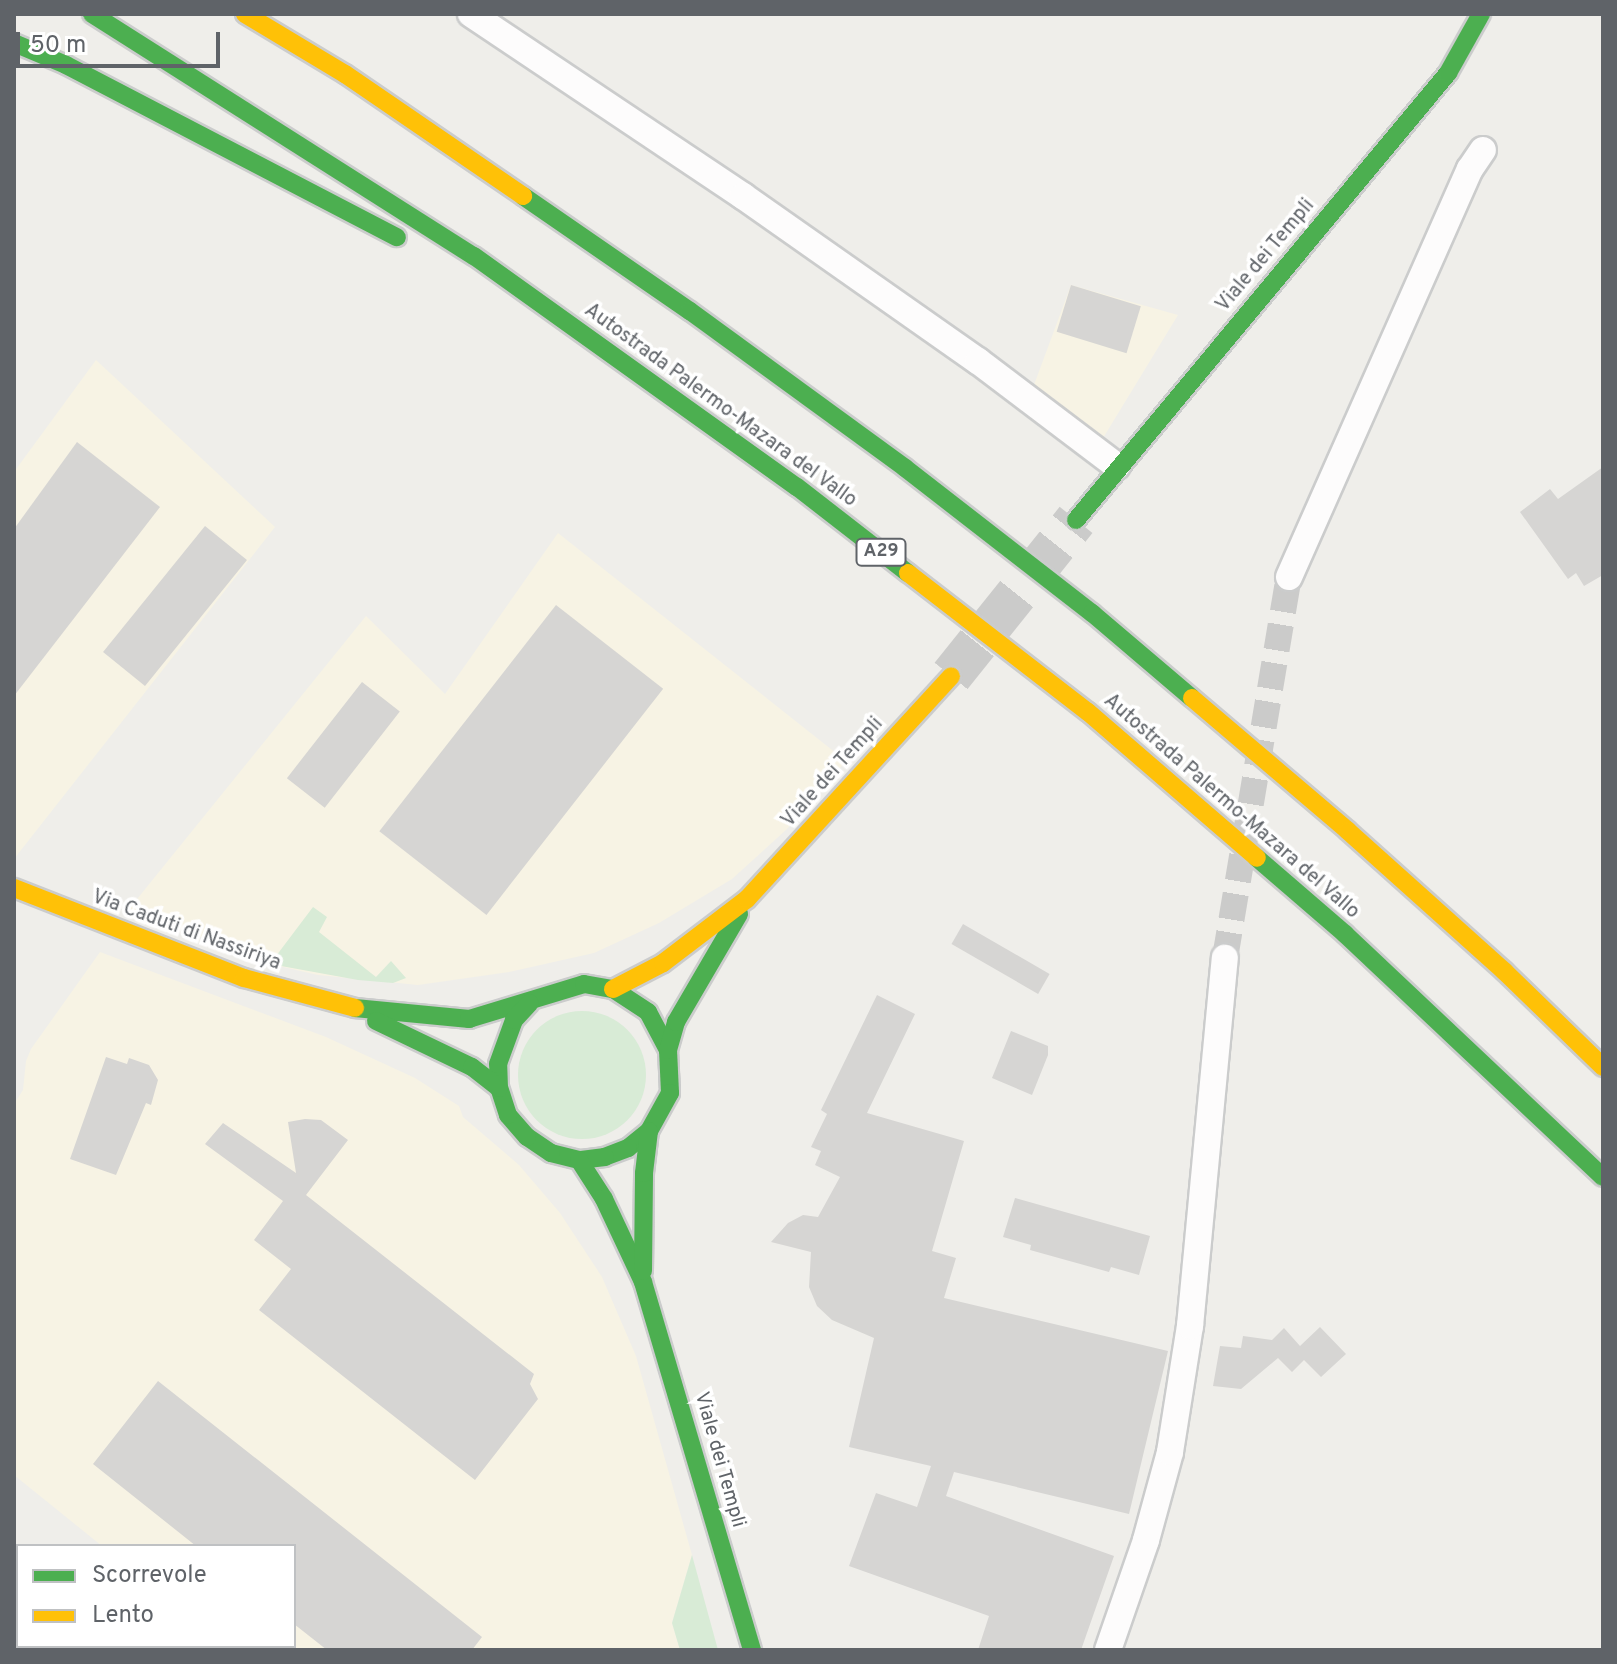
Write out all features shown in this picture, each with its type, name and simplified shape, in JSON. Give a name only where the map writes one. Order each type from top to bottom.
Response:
[{"type":"main road","name":"Autostrada Palermo-Mazara del Vallo","points":[[92,14],[474,256],[797,487],[1099,722],[1345,934],[1603,1177]]},
{"type":"main road","points":[[245,14],[345,74],[690,311],[973,520],[1092,613],[1348,831],[1504,971],[1603,1067]]},
{"type":"main road","name":"Viale dei Templi","points":[[1076,520],[1117,466],[1448,73],[1481,14]]},
{"type":"main road","points":[[14,43],[66,65],[419,249]]},
{"type":"main road","points":[[488,289],[734,458],[797,487]]},
{"type":"main road","name":"Viale dei Templi","points":[[747,899],[951,676]]},
{"type":"main road","name":"Via Caduti di Nassiriya","points":[[14,888],[129,936],[244,978],[346,1007]]},
{"type":"main road","points":[[613,989],[663,963],[747,899]]},
{"type":"main road","points":[[668,1050],[676,1022],[747,899]]},
{"type":"main road","points":[[346,1007],[469,1019],[530,1003],[556,990],[584,984],[613,989],[648,1012],[660,1029],[668,1050],[670,1093],[649,1131],[628,1148],[605,1157],[579,1160],[551,1153],[527,1137],[508,1115],[499,1088],[498,1064],[503,1041],[514,1020],[530,1003]]},
{"type":"main road","points":[[346,1007],[472,1067],[499,1088]]},
{"type":"main road","points":[[643,1282],[644,1173],[649,1131]]},
{"type":"main road","points":[[579,1160],[604,1199],[643,1282]]},
{"type":"main road","name":"Viale dei Templi","points":[[643,1282],[752,1650]]},
{"type":"street","points":[[471,14],[769,214],[978,361],[1117,466]]},
{"type":"street","points":[[1289,577],[1336,478],[1470,169],[1483,150]]},
{"type":"street","points":[[1108,1650],[1146,1540],[1170,1452],[1190,1326],[1225,958]]},
{"type":"shaded area","points":[[1071,285],[1178,315],[1100,443],[1031,393]]},
{"type":"shaded area","points":[[96,360],[275,527],[14,859],[14,472]]},
{"type":"shaded area","points":[[558,533],[846,761],[787,829],[732,879],[659,923],[594,953],[509,972],[418,985],[318,975],[270,964],[129,909],[366,616],[445,694]]},
{"type":"shaded area","points":[[100,952],[326,1037],[415,1078],[459,1106],[463,1117],[519,1165],[560,1213],[602,1277],[636,1356],[692,1555],[672,1623],[680,1650],[229,1650],[227,1648],[296,1648],[296,1544],[100,1544],[14,1475],[14,1104],[23,1090],[26,1061],[31,1049]]},
{"type":"green space","points":[[313,907],[327,917],[319,932],[376,977],[391,961],[406,978],[393,983],[358,980],[270,964]]},
{"type":"green space","points":[[582,1011],[607,1016],[627,1030],[641,1050],[646,1075],[641,1100],[627,1120],[607,1134],[582,1139],[557,1134],[537,1120],[523,1100],[518,1075],[523,1050],[537,1030],[557,1016]]},
{"type":"green space","points":[[692,1555],[718,1650],[680,1650],[672,1623]]},
{"type":"building","points":[[1071,285],[1141,306],[1126,353],[1057,332]]},
{"type":"building","points":[[77,442],[160,507],[14,696],[14,529]]},
{"type":"building","points":[[1603,467],[1603,575],[1584,586],[1576,573],[1568,579],[1520,512],[1550,489],[1558,499]]},
{"type":"building","points":[[205,526],[247,560],[145,686],[103,652]]},
{"type":"building","points":[[556,605],[663,689],[486,915],[379,831]]},
{"type":"building","points":[[362,682],[400,712],[325,808],[287,778]]},
{"type":"building","points":[[963,924],[1050,974],[1038,994],[952,944]]},
{"type":"building","points":[[877,995],[915,1014],[867,1113],[964,1141],[932,1251],[956,1258],[944,1298],[1168,1351],[1129,1514],[954,1472],[946,1496],[1114,1556],[1081,1650],[978,1650],[989,1616],[849,1566],[876,1493],[917,1507],[931,1466],[849,1447],[874,1338],[832,1320],[817,1306],[809,1287],[811,1252],[771,1242],[788,1223],[803,1215],[818,1217],[840,1177],[815,1165],[821,1151],[811,1147],[827,1114],[821,1110]]},
{"type":"building","points":[[1011,1031],[1048,1046],[1048,1055],[1032,1095],[992,1078]]},
{"type":"building","points":[[106,1057],[127,1064],[129,1058],[149,1065],[158,1080],[151,1105],[146,1103],[116,1175],[70,1159]]},
{"type":"building","points":[[321,1120],[348,1140],[306,1195],[534,1374],[530,1384],[538,1399],[475,1480],[259,1310],[291,1269],[254,1240],[283,1201],[205,1144],[223,1123],[296,1173],[288,1122]]},
{"type":"building","points":[[1015,1198],[1150,1236],[1139,1275],[1111,1267],[1109,1272],[1030,1250],[1031,1245],[1003,1237]]},
{"type":"building","points":[[1320,1327],[1346,1354],[1321,1377],[1304,1360],[1292,1372],[1278,1358],[1241,1389],[1213,1386],[1220,1346],[1241,1348],[1243,1336],[1272,1340],[1284,1328],[1300,1346]]},
{"type":"building","points":[[158,1381],[482,1637],[472,1650],[327,1650],[296,1626],[296,1544],[193,1544],[93,1464]]},
{"type":"tunnel","points":[[951,676],[1076,520]]},
{"type":"tunnel","points":[[1225,958],[1289,577]]},
{"type":"traffic: fast","points":[[92,14],[474,256],[797,487],[908,573]]},
{"type":"traffic: fast","points":[[1076,520],[1448,73],[1481,14]]},
{"type":"traffic: fast","points":[[14,43],[66,65],[397,237]]},
{"type":"traffic: fast","points":[[523,196],[690,311],[905,468],[1092,613],[1192,698]]},
{"type":"traffic: fast","points":[[1257,858],[1345,934],[1603,1177]]},
{"type":"traffic: fast","points":[[668,1050],[676,1022],[739,914]]},
{"type":"traffic: fast","points":[[355,1008],[469,1019],[584,984],[613,989],[648,1012],[668,1050],[670,1093],[649,1131],[628,1148],[605,1157],[579,1160],[551,1153],[527,1137],[508,1115],[499,1088],[498,1064],[514,1020],[530,1003]]},
{"type":"traffic: fast","points":[[376,1021],[472,1067],[499,1088]]},
{"type":"traffic: fast","points":[[643,1271],[644,1173],[649,1131]]},
{"type":"traffic: fast","points":[[579,1160],[604,1199],[643,1282],[752,1650]]},
{"type":"traffic: slow","points":[[245,14],[345,74],[523,196]]},
{"type":"traffic: slow","points":[[908,573],[1088,712],[1257,858]]},
{"type":"traffic: slow","points":[[613,989],[663,963],[747,899],[951,676]]},
{"type":"traffic: slow","points":[[1192,698],[1348,831],[1504,971],[1603,1067]]},
{"type":"traffic: slow","points":[[14,888],[244,978],[355,1008]]}]
